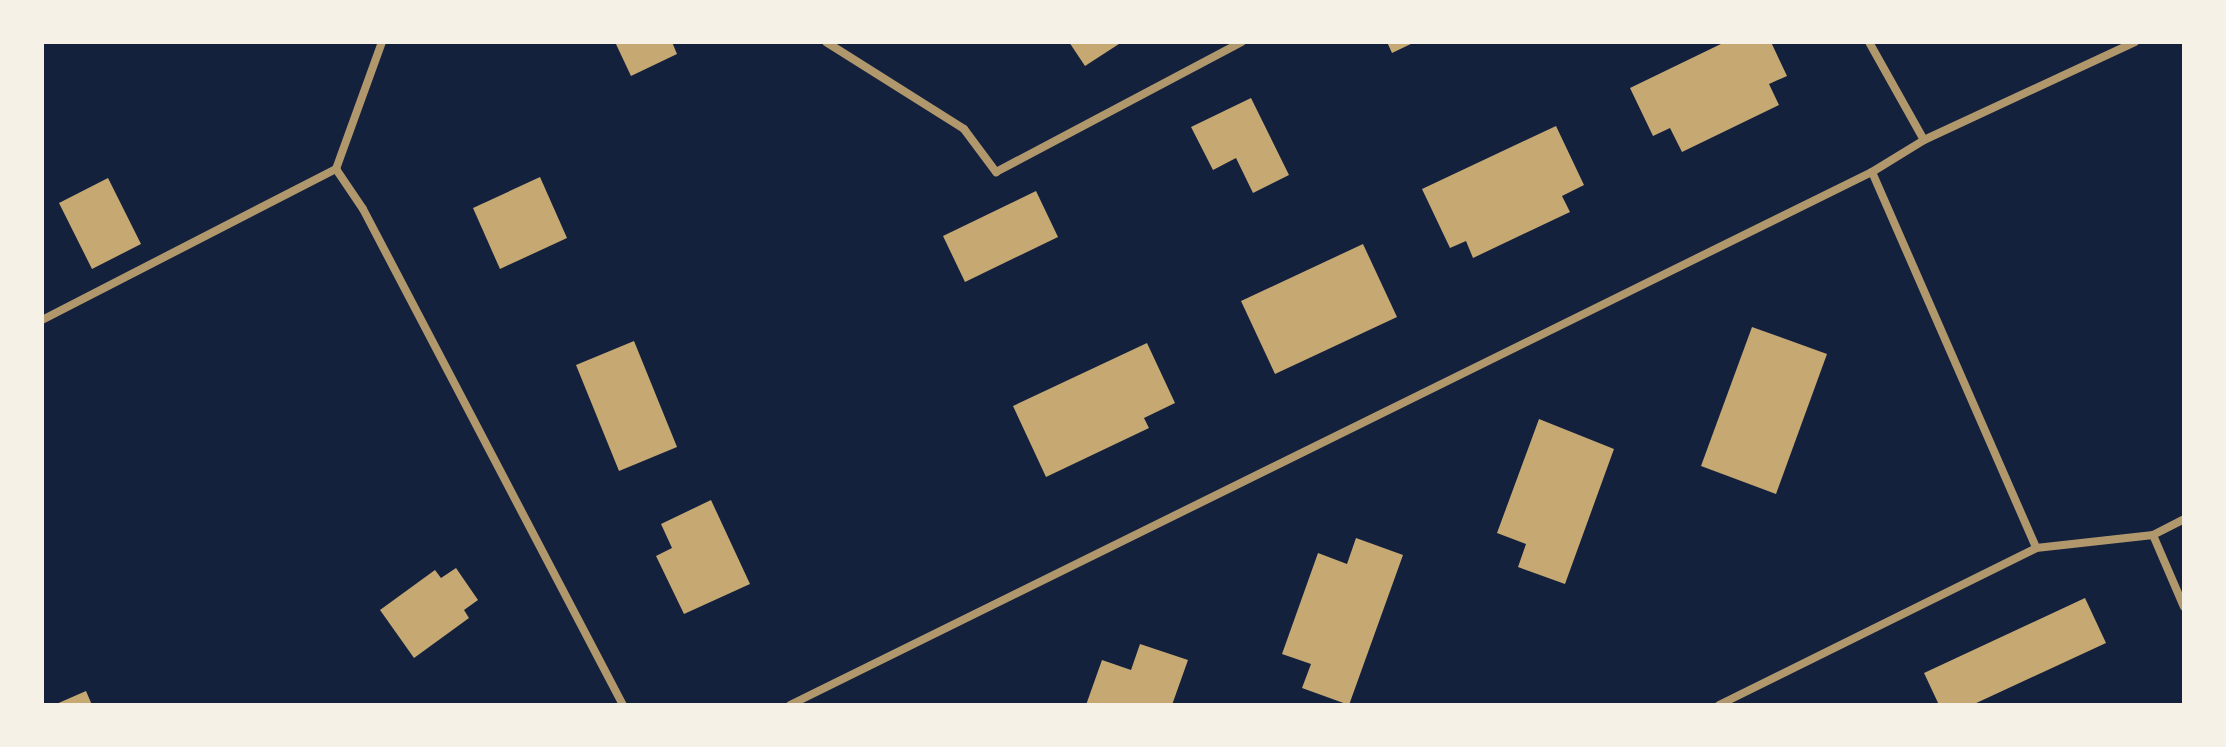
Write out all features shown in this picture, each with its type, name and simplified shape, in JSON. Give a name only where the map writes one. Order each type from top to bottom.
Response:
[{"type":"street","points":[[42,320],[336,169],[382,42]]},
{"type":"street","points":[[826,42],[964,129],[996,172],[1242,42]]},
{"type":"street","points":[[1869,42],[1924,140]]},
{"type":"street","points":[[790,705],[1872,172],[1924,140],[2135,42]]},
{"type":"street","points":[[336,169],[363,209],[623,705]]},
{"type":"street","points":[[1872,172],[2036,548]]},
{"type":"street","points":[[1719,705],[2036,548],[2153,535],[2184,519]]},
{"type":"street","points":[[2153,535],[2184,607]]},
{"type":"building","points":[[615,42],[672,42],[677,54],[631,76]]},
{"type":"building","points":[[1069,42],[1122,42],[1085,66]]},
{"type":"building","points":[[1387,42],[1415,42],[1392,53]]},
{"type":"building","points":[[1725,42],[1771,42],[1787,76],[1769,84],[1779,105],[1682,152],[1670,128],[1653,136],[1630,88]]},
{"type":"building","points":[[1251,98],[1289,175],[1253,193],[1236,158],[1213,170],[1191,127]]},
{"type":"building","points":[[1556,126],[1584,185],[1562,196],[1570,212],[1473,258],[1466,241],[1450,248],[1422,189]]},
{"type":"building","points":[[540,177],[567,238],[500,269],[473,208]]},
{"type":"building","points":[[108,178],[141,244],[92,269],[59,203]]},
{"type":"building","points":[[1036,191],[1058,237],[965,282],[943,236]]},
{"type":"building","points":[[1363,244],[1397,317],[1275,374],[1241,301]]},
{"type":"building","points":[[1752,327],[1827,354],[1776,494],[1701,466]]},
{"type":"building","points":[[634,341],[677,447],[619,471],[576,365]]},
{"type":"building","points":[[1147,343],[1175,403],[1144,418],[1149,428],[1046,477],[1013,406]]},
{"type":"building","points":[[1539,419],[1614,449],[1565,584],[1518,567],[1526,544],[1497,533]]},
{"type":"building","points":[[711,500],[750,584],[684,614],[656,556],[672,548],[661,524]]},
{"type":"building","points":[[1356,538],[1403,555],[1349,705],[1302,688],[1311,664],[1282,654],[1318,553],[1347,564]]},
{"type":"building","points":[[456,568],[478,600],[464,610],[469,618],[414,658],[380,610],[435,570],[441,578]]},
{"type":"building","points":[[2085,598],[2106,643],[1972,705],[1939,705],[1924,673]]},
{"type":"building","points":[[1140,644],[1188,660],[1172,705],[1086,705],[1102,660],[1131,670]]},
{"type":"building","points":[[86,691],[92,705],[54,705]]}]
